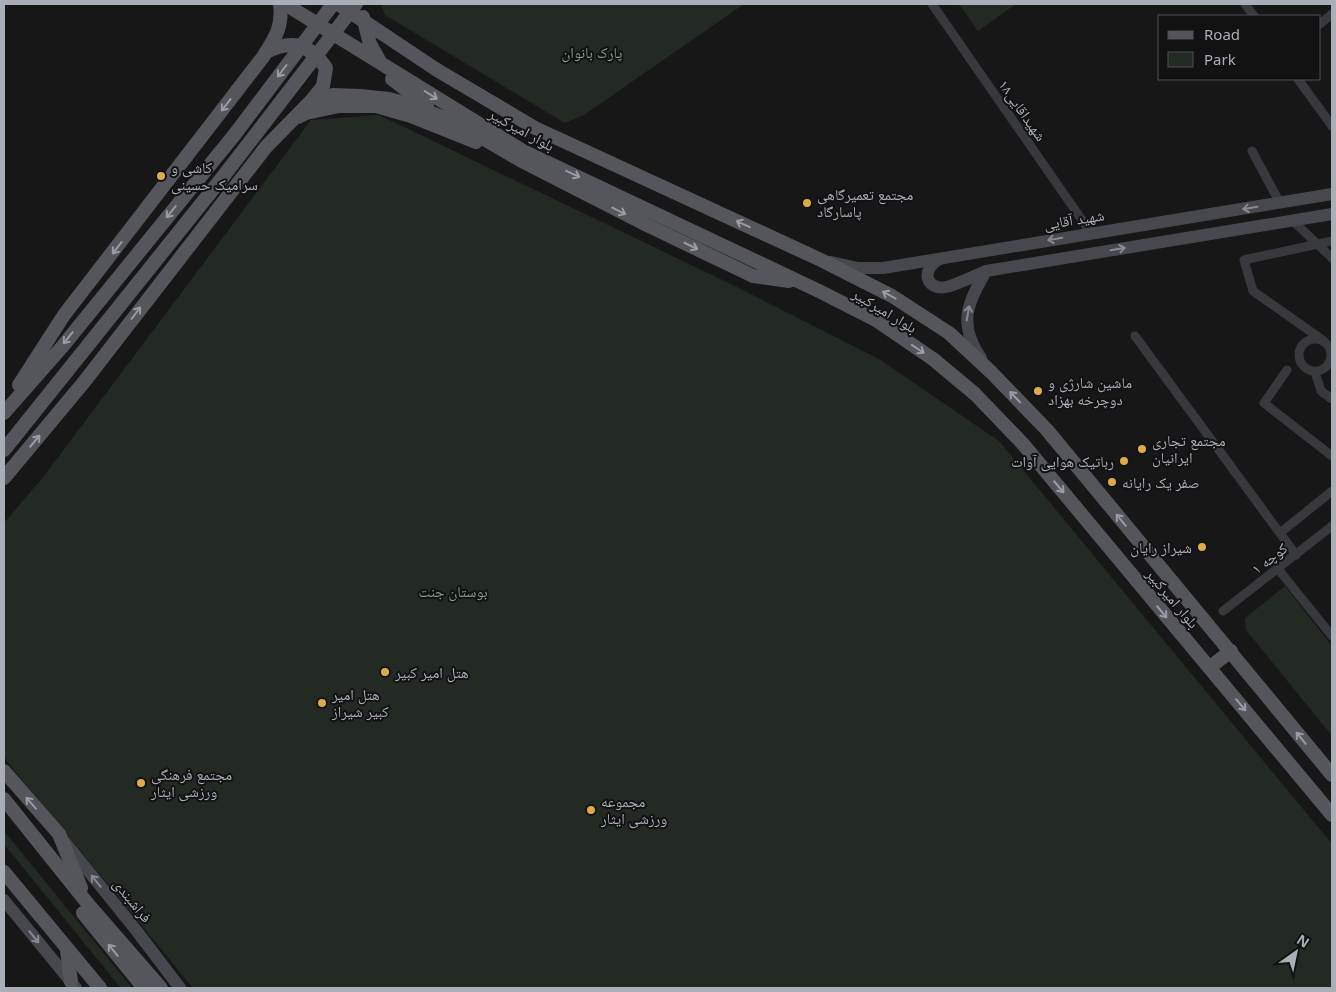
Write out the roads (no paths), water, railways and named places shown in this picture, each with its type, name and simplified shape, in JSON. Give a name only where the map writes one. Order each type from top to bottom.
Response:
[{"type":"main road","points":[[4,407],[64,315],[266,52],[277,35],[282,17],[280,4]]},
{"type":"main road","name":"بلوار امیرکبیر","points":[[285,4],[514,145],[876,320],[933,359],[974,394],[1023,444],[1332,815]]},
{"type":"main road","points":[[4,413],[62,347],[228,142],[332,4]]},
{"type":"main road","name":"بلوار امیرکبیر","points":[[338,4],[437,70],[534,128],[821,260],[892,296],[948,334],[991,372],[1047,430],[1332,775]]},
{"type":"main road","points":[[4,450],[222,178],[356,4]]},
{"type":"main road","points":[[362,4],[363,21],[370,44],[386,74],[419,101],[520,160],[647,225],[753,276],[800,282]]},
{"type":"main road","points":[[4,478],[84,382],[266,148],[323,86],[326,68],[318,56],[307,48],[291,44],[276,47],[266,52]]},
{"type":"main road","points":[[311,100],[333,95],[389,99],[414,106],[514,145]]},
{"type":"main road","points":[[222,178],[275,129],[306,113],[339,106],[376,106],[411,116],[520,160]]},
{"type":"main road","name":"شهید آقایی","points":[[821,260],[858,268],[883,268],[1332,194]]},
{"type":"main road","points":[[942,258],[932,263],[928,269],[927,276],[936,287],[945,287],[986,271],[1332,214]]},
{"type":"main road","points":[[986,271],[972,296],[966,326],[972,345],[991,372]]},
{"type":"main road","points":[[1210,667],[1231,651]]},
{"type":"main road","points":[[4,771],[59,834],[88,904]]},
{"type":"main road","points":[[4,799],[88,904],[161,988]]},
{"type":"main road","points":[[4,813],[144,988]]},
{"type":"main road","name":"فراشبندی","points":[[59,834],[180,988]]},
{"type":"main road","points":[[4,872],[100,988]]},
{"type":"main road","points":[[4,900],[73,985]]},
{"type":"main road","points":[[68,950],[73,985]]},
{"type":"street","name":"شهیداقایی۱۸","points":[[932,4],[1091,233]]},
{"type":"street","points":[[1245,4],[1253,15]]},
{"type":"street","points":[[1321,23],[1332,14]]},
{"type":"street","points":[[1299,80],[1332,126]]},
{"type":"street","points":[[1252,151],[1280,203]]},
{"type":"street","points":[[1293,221],[1332,258]]},
{"type":"street","points":[[1324,341],[1316,338],[1307,340],[1301,346],[1298,354],[1300,363],[1306,369],[1315,372],[1323,370],[1329,364],[1332,356],[1330,347],[1324,341],[1253,291],[1244,260],[1332,241]]},
{"type":"street","points":[[1135,336],[1296,555]]},
{"type":"street","points":[[1287,370],[1264,403],[1332,456]]},
{"type":"street","points":[[1315,372],[1321,391],[1332,399]]},
{"type":"street","points":[[1280,533],[1332,491]]},
{"type":"street","name":"کوچه ۱","points":[[1223,611],[1332,526]]},
{"type":"street","points":[[1278,569],[1332,636]]},
{"type":"place","name":"کاشی و سرامیک حسینی","points":[[161,176]]},
{"type":"place","name":"مجتمع تعمیرگاهی پاسارگاد","points":[[807,203]]},
{"type":"place","name":"ماشین شارژی و دوچرخه بهزاد","points":[[1038,391]]},
{"type":"place","name":"مجتمع تجاری ایرانیان","points":[[1142,449]]},
{"type":"place","name":"رباتیک هوایی آوات","points":[[1124,461]]},
{"type":"place","name":"صفر یک رایانه","points":[[1112,482]]},
{"type":"place","name":"شیراز رایان","points":[[1202,547]]},
{"type":"place","name":"هتل امیر کبیر","points":[[385,672]]},
{"type":"place","name":"هتل امیر کبیر شیراز","points":[[322,703]]},
{"type":"place","name":"مجتمع فرهنگی ورزشی ایثار","points":[[141,783]]},
{"type":"place","name":"مجموعه ورزشی ایثار","points":[[591,810]]},
{"type":"park label","name":"پارک بانوان","points":[[592,52]]},
{"type":"park label","name":"بوستان جنت","points":[[453,591]]}]
